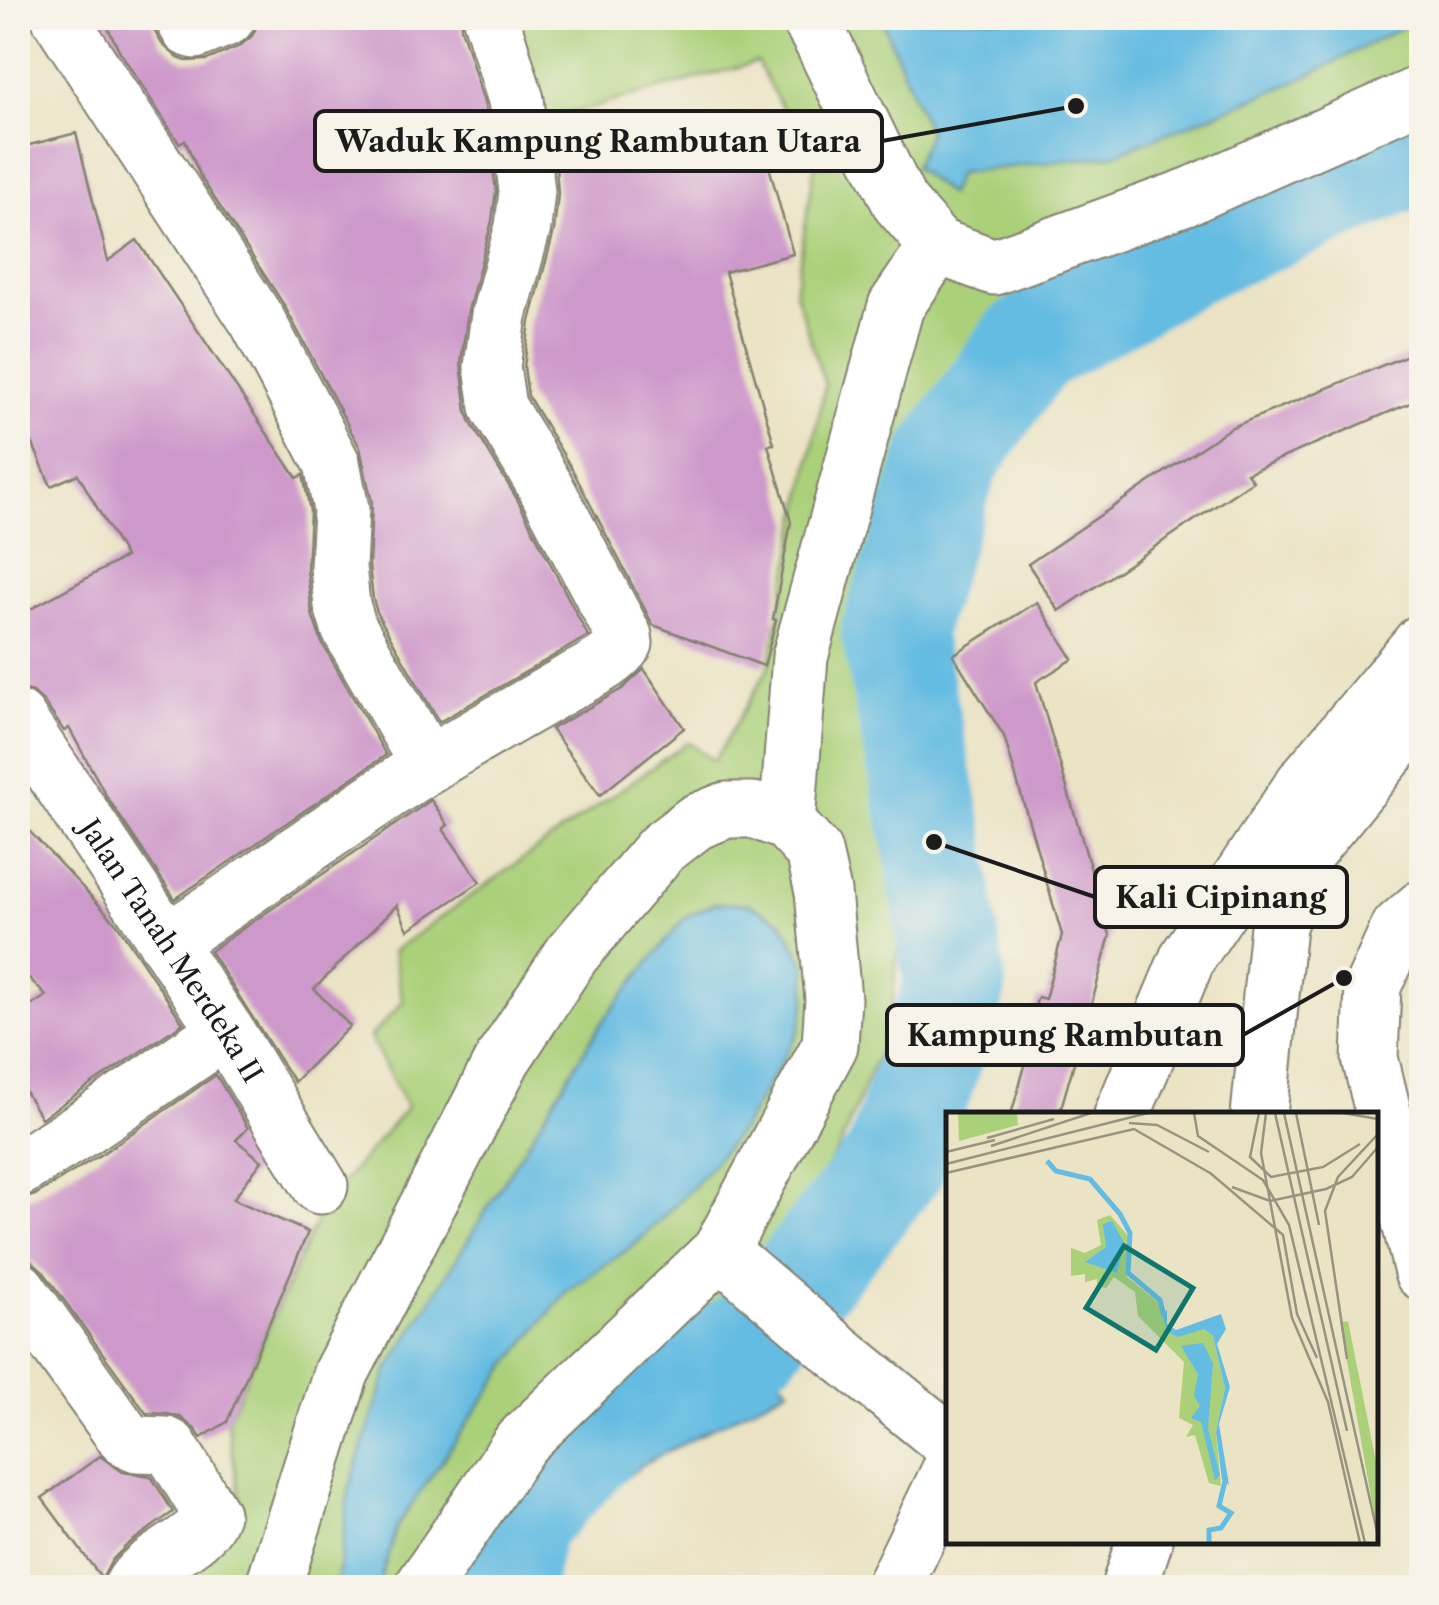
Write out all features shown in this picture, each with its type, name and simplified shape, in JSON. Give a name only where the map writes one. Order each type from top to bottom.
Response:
[{"type":"street","points":[[60,18],[258,322],[332,463],[341,509],[338,567],[349,628],[428,765]]},
{"type":"street","points":[[183,18],[195,31],[227,18]]},
{"type":"street","points":[[166,942],[331,828],[428,765],[616,654],[625,643],[598,584],[498,406],[492,368],[499,315],[523,227],[527,191],[516,100],[492,18]]},
{"type":"street","points":[[809,18],[900,203],[937,246],[994,267],[1194,194],[1422,93]]},
{"type":"street","points":[[788,823],[800,657],[896,306],[937,246]]},
{"type":"street","points":[[1123,1112],[1188,957],[1303,784],[1422,642]]},
{"type":"street","points":[[1303,856],[1422,711]]},
{"type":"street","name":"Jalan Tanah Merdeka II","points":[[27,752],[166,942],[226,1031],[320,1186]]},
{"type":"street","points":[[1259,1112],[1278,926],[1303,856],[1303,784]]},
{"type":"street","points":[[274,1588],[341,1374],[503,1059],[572,954],[662,849],[696,822],[726,810],[753,810],[788,823],[814,852],[824,892],[834,999],[830,1044],[733,1262],[521,1442],[422,1588]]},
{"type":"street","points":[[1422,908],[1400,928],[1373,986],[1370,1058],[1422,1272]]},
{"type":"street","points":[[18,1169],[226,1031]]},
{"type":"street","points":[[733,1262],[946,1440]]},
{"type":"street","points":[[18,1289],[125,1438],[137,1444],[170,1447],[211,1514],[206,1526],[148,1568],[131,1588]]},
{"type":"street","points":[[894,1588],[946,1478]]},
{"type":"street","points":[[1129,1588],[1143,1545]]},
{"type":"green space","points":[[513,18],[1421,18],[1421,130],[1122,252],[1021,312],[957,377],[903,487],[862,627],[873,753],[902,919],[890,1023],[839,1149],[722,1323],[657,1363],[586,1421],[513,1499],[450,1587],[163,1588],[242,1511],[227,1421],[322,1207],[407,1107],[370,1037],[403,1002],[393,951],[688,742],[714,761],[769,667],[825,385],[795,292],[818,144],[793,128],[757,62],[546,120]]},
{"type":"water","points":[[881,18],[1420,18],[1300,80],[1113,155],[958,173],[949,195],[914,167],[929,133]]},
{"type":"water","points":[[715,903],[750,904],[782,922],[806,965],[806,999],[799,1031],[743,1127],[694,1186],[636,1244],[567,1291],[507,1366],[397,1526],[378,1587],[337,1588],[349,1489],[387,1372],[600,1025],[685,917]]},
{"type":"water","points":[[722,1323],[789,1388],[642,1465],[581,1513],[554,1542],[537,1587],[450,1588],[513,1499],[586,1421],[657,1363]]},
{"type":"building","points":[[103,18],[152,18],[162,44],[186,61],[207,60],[240,46],[252,36],[257,18],[461,18],[485,106],[496,191],[468,311],[461,363],[467,412],[588,636],[439,722],[378,615],[373,599],[369,566],[372,503],[360,448],[284,305],[200,176],[185,140],[179,143],[120,52]]},
{"type":"building","points":[[756,119],[793,254],[725,272],[774,444],[768,445],[791,522],[773,619],[776,620],[764,666],[653,625],[572,469],[528,396],[524,367],[530,321],[554,231],[556,167]]},
{"type":"building","points":[[76,133],[108,261],[137,240],[297,478],[303,475],[310,511],[307,570],[312,614],[322,643],[386,755],[175,899],[107,797],[69,728],[64,731],[33,692],[18,688],[18,616],[125,557],[78,474],[51,486],[18,410],[18,148]]},
{"type":"building","points":[[1422,349],[1422,398],[1247,473],[1253,481],[1059,611],[1028,564],[1230,428]]},
{"type":"building","points":[[1037,602],[1073,659],[1036,682],[1110,935],[1089,1014],[1094,1016],[1080,1057],[1076,1056],[1060,1112],[1012,1112],[1032,1041],[1024,1038],[1038,997],[1045,999],[1062,935],[1004,736],[953,655]]},
{"type":"building","points":[[644,669],[684,728],[600,795],[551,729],[622,689]]},
{"type":"building","points":[[431,800],[448,825],[443,829],[480,882],[408,930],[397,905],[314,989],[350,1026],[294,1082],[210,951]]},
{"type":"building","points":[[18,819],[117,924],[183,1023],[41,1118],[18,1080],[18,1014],[46,996],[18,966]]},
{"type":"building","points":[[216,1075],[248,1128],[236,1140],[262,1161],[233,1199],[308,1232],[227,1422],[201,1438],[180,1417],[146,1413],[43,1271],[32,1261],[18,1258],[18,1200],[35,1195],[103,1153]]},
{"type":"building","points":[[100,1456],[123,1472],[151,1476],[173,1512],[127,1545],[112,1560],[102,1579],[42,1498]]},
{"type":"waterway","points":[[503,1588],[515,1522],[618,1413],[755,1336],[895,1162],[955,986],[934,842],[892,632],[949,458],[1027,346],[1192,252],[1422,152]]},
{"type":"place","name":"Waduk Kampung Rambutan Utara","points":[[1076,106]]},
{"type":"place","name":"Kali Cipinang","points":[[934,842]]},
{"type":"place","name":"Kampung Rambutan","points":[[1344,978]]}]
